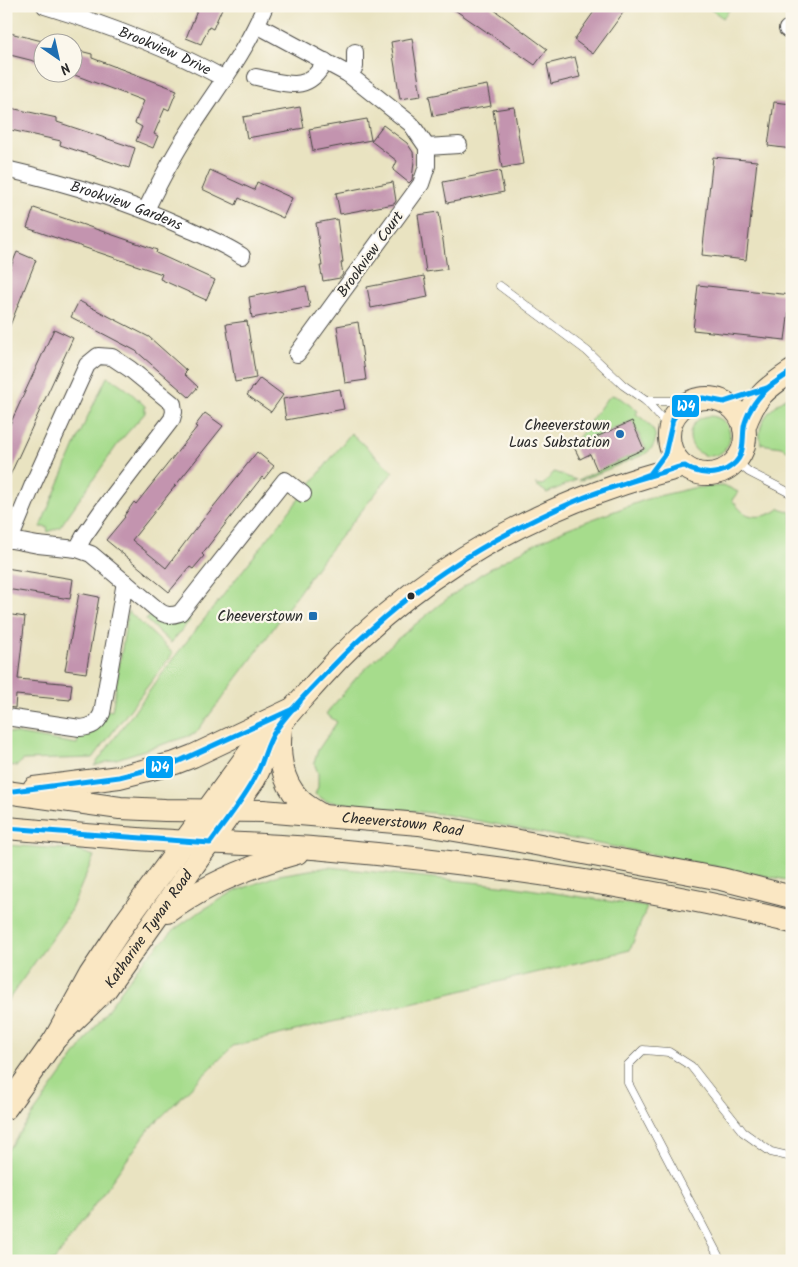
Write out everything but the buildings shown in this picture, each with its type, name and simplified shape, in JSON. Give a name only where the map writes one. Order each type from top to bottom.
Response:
[{"type":"main road","points":[[744,428],[752,406],[767,388],[792,371]]},
{"type":"main road","points":[[724,402],[767,388]]},
{"type":"main road","points":[[650,474],[665,454],[670,432],[673,419],[681,408],[692,401],[708,398],[724,402],[737,413],[744,428],[745,440],[736,462],[721,471],[705,474],[684,466],[676,458],[671,448],[670,432]]},
{"type":"main road","points":[[7,792],[119,777],[175,763],[283,722],[352,645],[427,582],[462,557],[544,514],[650,474],[684,466]]},
{"type":"main road","points":[[283,722],[280,758],[286,780],[300,800],[323,816]]},
{"type":"main road","name":"Katharine Tynan Road","points":[[54,1039],[106,989],[234,810],[260,770],[283,722]]},
{"type":"main road","name":"Katharine Tynan Road","points":[[6,1108],[54,1039],[90,975],[124,924],[249,753],[283,722]]},
{"type":"main road","name":"Cheeverstown Road","points":[[7,792],[120,808],[234,810],[419,824],[721,879],[792,896]]},
{"type":"main road","name":"Cheeverstown Road","points":[[6,828],[210,843],[312,848],[497,868],[601,882],[792,922]]},
{"type":"main road","points":[[152,923],[197,893],[227,877],[263,863],[312,848]]},
{"type":"street","name":"Brookview Drive","points":[[45,6],[86,18],[166,50],[225,79]]},
{"type":"street","name":"Brookview Drive","points":[[146,210],[158,183],[225,79],[257,25],[265,6]]},
{"type":"street","points":[[257,25],[348,74],[411,124],[427,147],[459,145]]},
{"type":"street","points":[[348,74],[355,66],[355,52]]},
{"type":"street","points":[[256,77],[293,85],[303,84],[315,77],[325,61]]},
{"type":"street","name":"Brookview Court","points":[[297,354],[421,184],[427,166],[427,147]]},
{"type":"street","name":"Brookview Gardens","points":[[6,169],[68,184],[146,210],[224,245],[242,256]]},
{"type":"street","points":[[77,549],[93,523],[172,419],[174,412],[173,404],[130,369],[112,357],[98,356],[87,365],[8,539],[77,549],[91,554],[164,615],[172,616],[180,613],[285,480],[303,494]]},
{"type":"street","points":[[6,717],[80,728],[90,728],[98,722],[102,713],[124,582]]},
{"type":"lane","points":[[500,286],[587,351],[624,386],[646,401],[670,432]]},
{"type":"lane","points":[[646,401],[692,401]]},
{"type":"lane","points":[[736,462],[749,472],[792,494]]},
{"type":"lane","points":[[721,1261],[628,1083],[628,1065],[643,1050],[668,1052],[691,1066],[743,1132],[771,1152],[792,1157]]},
{"type":"green space","points":[[706,6],[732,6],[723,18]]},
{"type":"green space","points":[[107,377],[122,386],[145,406],[145,413],[120,441],[60,527],[48,532],[47,527],[40,527],[86,420]]},
{"type":"green space","points":[[792,394],[792,452],[781,447],[761,444],[761,428],[767,414],[778,403]]},
{"type":"green space","points":[[612,395],[620,398],[638,411],[636,414],[654,432],[655,443],[645,454],[579,481],[646,449],[632,421],[571,448],[605,401]]},
{"type":"green space","points":[[714,416],[721,419],[727,425],[730,436],[729,444],[721,453],[714,456],[706,456],[699,453],[691,444],[690,432],[693,425],[702,417]]},
{"type":"green space","points":[[351,433],[393,472],[321,561],[253,657],[195,734],[94,766],[176,655]]},
{"type":"green space","points":[[554,472],[576,480],[547,493],[535,484],[543,485]]},
{"type":"green space","points":[[721,486],[738,492],[732,500],[742,511],[752,516],[762,516],[780,508],[792,513],[792,881],[448,815],[326,801],[315,794],[318,787],[318,773],[314,763],[318,750],[337,722],[326,714],[356,678],[395,641],[439,605],[481,574],[521,551],[566,529],[650,498],[693,488]]},
{"type":"green space","points":[[128,611],[173,653],[93,758],[23,760],[17,766],[6,765],[6,732],[77,744],[80,732],[106,710],[112,711]]},
{"type":"green space","points":[[152,613],[182,614],[190,620],[171,643],[146,620]]},
{"type":"green space","points":[[6,845],[77,850],[94,856],[69,914],[6,1003]]},
{"type":"green space","points":[[328,867],[509,886],[647,907],[630,950],[233,1046],[149,1129],[54,1261],[6,1261],[6,1152],[141,963],[175,929],[233,892],[279,875]]},
{"type":"transit line","name":"W4","points":[[6,828],[210,843],[250,786],[267,747],[282,722],[301,699],[357,642],[414,593],[444,572],[508,533],[578,500],[610,488],[680,467],[685,466],[691,470],[705,473],[727,469],[740,456],[745,422],[755,403],[769,387],[792,371]]},
{"type":"transit line","name":"W4","points":[[620,485],[650,474],[665,454],[673,419],[681,409],[692,401],[703,398],[724,402],[767,388],[788,374]]},
{"type":"transit line","name":"W4","points":[[6,792],[119,777],[175,763],[295,708],[300,702]]},
{"type":"place","name":"Cheeverstown Luas Substation","points":[[620,434]]},
{"type":"place","name":"Cheeverstown","points":[[313,616]]}]
